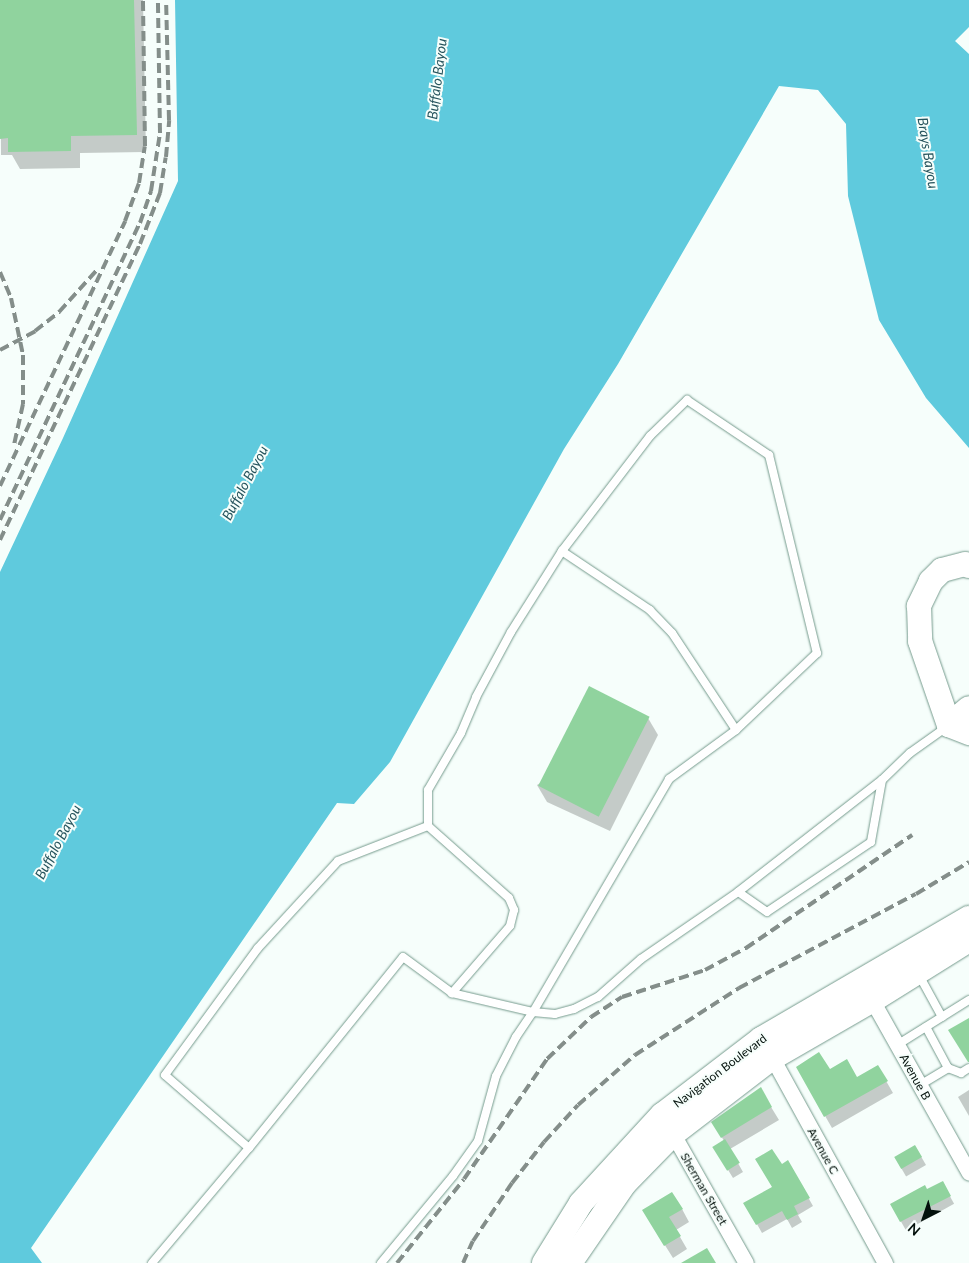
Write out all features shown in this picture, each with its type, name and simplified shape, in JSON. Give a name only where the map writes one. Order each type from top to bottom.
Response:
[{"type":"main road","points":[[959,729],[920,641],[919,606],[931,580],[942,570],[965,564],[969,566]]},
{"type":"main road","points":[[959,729],[969,708]]},
{"type":"main road","name":"Navigation Boulevard","points":[[545,1262],[581,1203],[667,1124],[767,1049],[867,991],[969,918]]},
{"type":"main road","name":"Navigation Boulevard","points":[[867,991],[918,972],[969,940]]},
{"type":"main road","name":"Navigation Boulevard","points":[[570,1263],[667,1124]]},
{"type":"street","name":"Avenue B","points":[[867,991],[969,1173]]},
{"type":"street","name":"Avenue C","points":[[767,1049],[885,1263]]},
{"type":"street","name":"Sherman Street","points":[[667,1124],[746,1263]]},
{"type":"lane","points":[[380,1263],[453,1176],[478,1141],[496,1076],[516,1037],[533,1012],[669,780],[736,730],[817,653],[769,455],[687,400],[650,436],[562,551],[511,632],[476,697],[461,732],[428,790],[428,826],[508,898],[514,910],[510,926],[452,993]]},
{"type":"lane","points":[[562,551],[650,610],[672,633],[736,730]]},
{"type":"lane","points":[[152,1263],[249,1148],[402,957],[452,993],[533,1012],[555,1014],[574,1009],[598,997],[641,959],[738,892],[882,780],[910,753],[959,729]]},
{"type":"lane","points":[[738,892],[767,912],[871,842],[882,780]]},
{"type":"lane","points":[[249,1148],[165,1075],[258,948],[338,861],[428,826]]},
{"type":"lane","points":[[918,972],[942,1017]]},
{"type":"lane","points":[[897,1045],[969,1000]]},
{"type":"lane","points":[[926,1027],[948,1068],[961,1073],[969,1068]]},
{"type":"lane","points":[[920,1086],[948,1068]]},
{"type":"water","points":[[175,0],[969,0],[969,27],[955,41],[969,54],[969,448],[926,398],[879,320],[848,196],[846,124],[818,90],[779,86],[618,364],[564,449],[390,762],[354,804],[337,803],[31,1248],[42,1263],[0,1263],[0,572],[63,438],[178,181]]},
{"type":"building","points":[[0,0],[134,0],[137,135],[71,136],[71,151],[8,152],[8,138],[0,139]]},
{"type":"building","points":[[589,686],[650,717],[599,817],[538,786]]},
{"type":"building","points":[[969,1018],[969,1062],[968,1062],[948,1030]]},
{"type":"building","points":[[819,1052],[830,1069],[847,1059],[857,1077],[878,1065],[888,1081],[824,1117],[796,1067]]},
{"type":"building","points":[[761,1087],[772,1107],[721,1138],[711,1122]]},
{"type":"building","points":[[725,1139],[740,1163],[727,1171],[712,1147]]},
{"type":"building","points":[[915,1145],[922,1157],[901,1169],[894,1157]]},
{"type":"building","points":[[772,1149],[782,1164],[788,1160],[810,1198],[794,1206],[798,1214],[787,1220],[782,1211],[756,1225],[743,1203],[772,1187],[755,1159]]},
{"type":"building","points":[[943,1181],[951,1196],[900,1222],[890,1204],[925,1185],[927,1189]]},
{"type":"building","points":[[672,1192],[683,1209],[669,1217],[681,1236],[664,1246],[642,1210]]},
{"type":"building","points":[[707,1248],[716,1263],[681,1263]]},
{"type":"railway","points":[[0,486],[125,221],[139,183],[145,146],[143,0]]},
{"type":"railway","points":[[0,520],[140,223],[151,191],[160,133],[158,0]]},
{"type":"railway","points":[[0,540],[140,244],[160,193],[166,157],[169,120],[166,0]]},
{"type":"railway","points":[[0,350],[35,331],[59,312],[97,270]]},
{"type":"railway","points":[[0,272],[11,298],[23,355],[23,404],[14,445]]},
{"type":"railway","points":[[397,1263],[464,1179],[547,1059],[591,1017],[622,997],[705,970],[746,948],[912,835]]},
{"type":"railway","points":[[463,1263],[473,1241],[512,1183],[544,1142],[578,1105],[635,1055],[739,988],[916,894],[969,862]]},
{"type":"water label","name":"Buffalo Bayou","points":[[437,79]]},
{"type":"water label","name":"Brays Bayou","points":[[928,153]]},
{"type":"water label","name":"Buffalo Bayou","points":[[245,483]]},
{"type":"water label","name":"Buffalo Bayou","points":[[58,842]]}]
